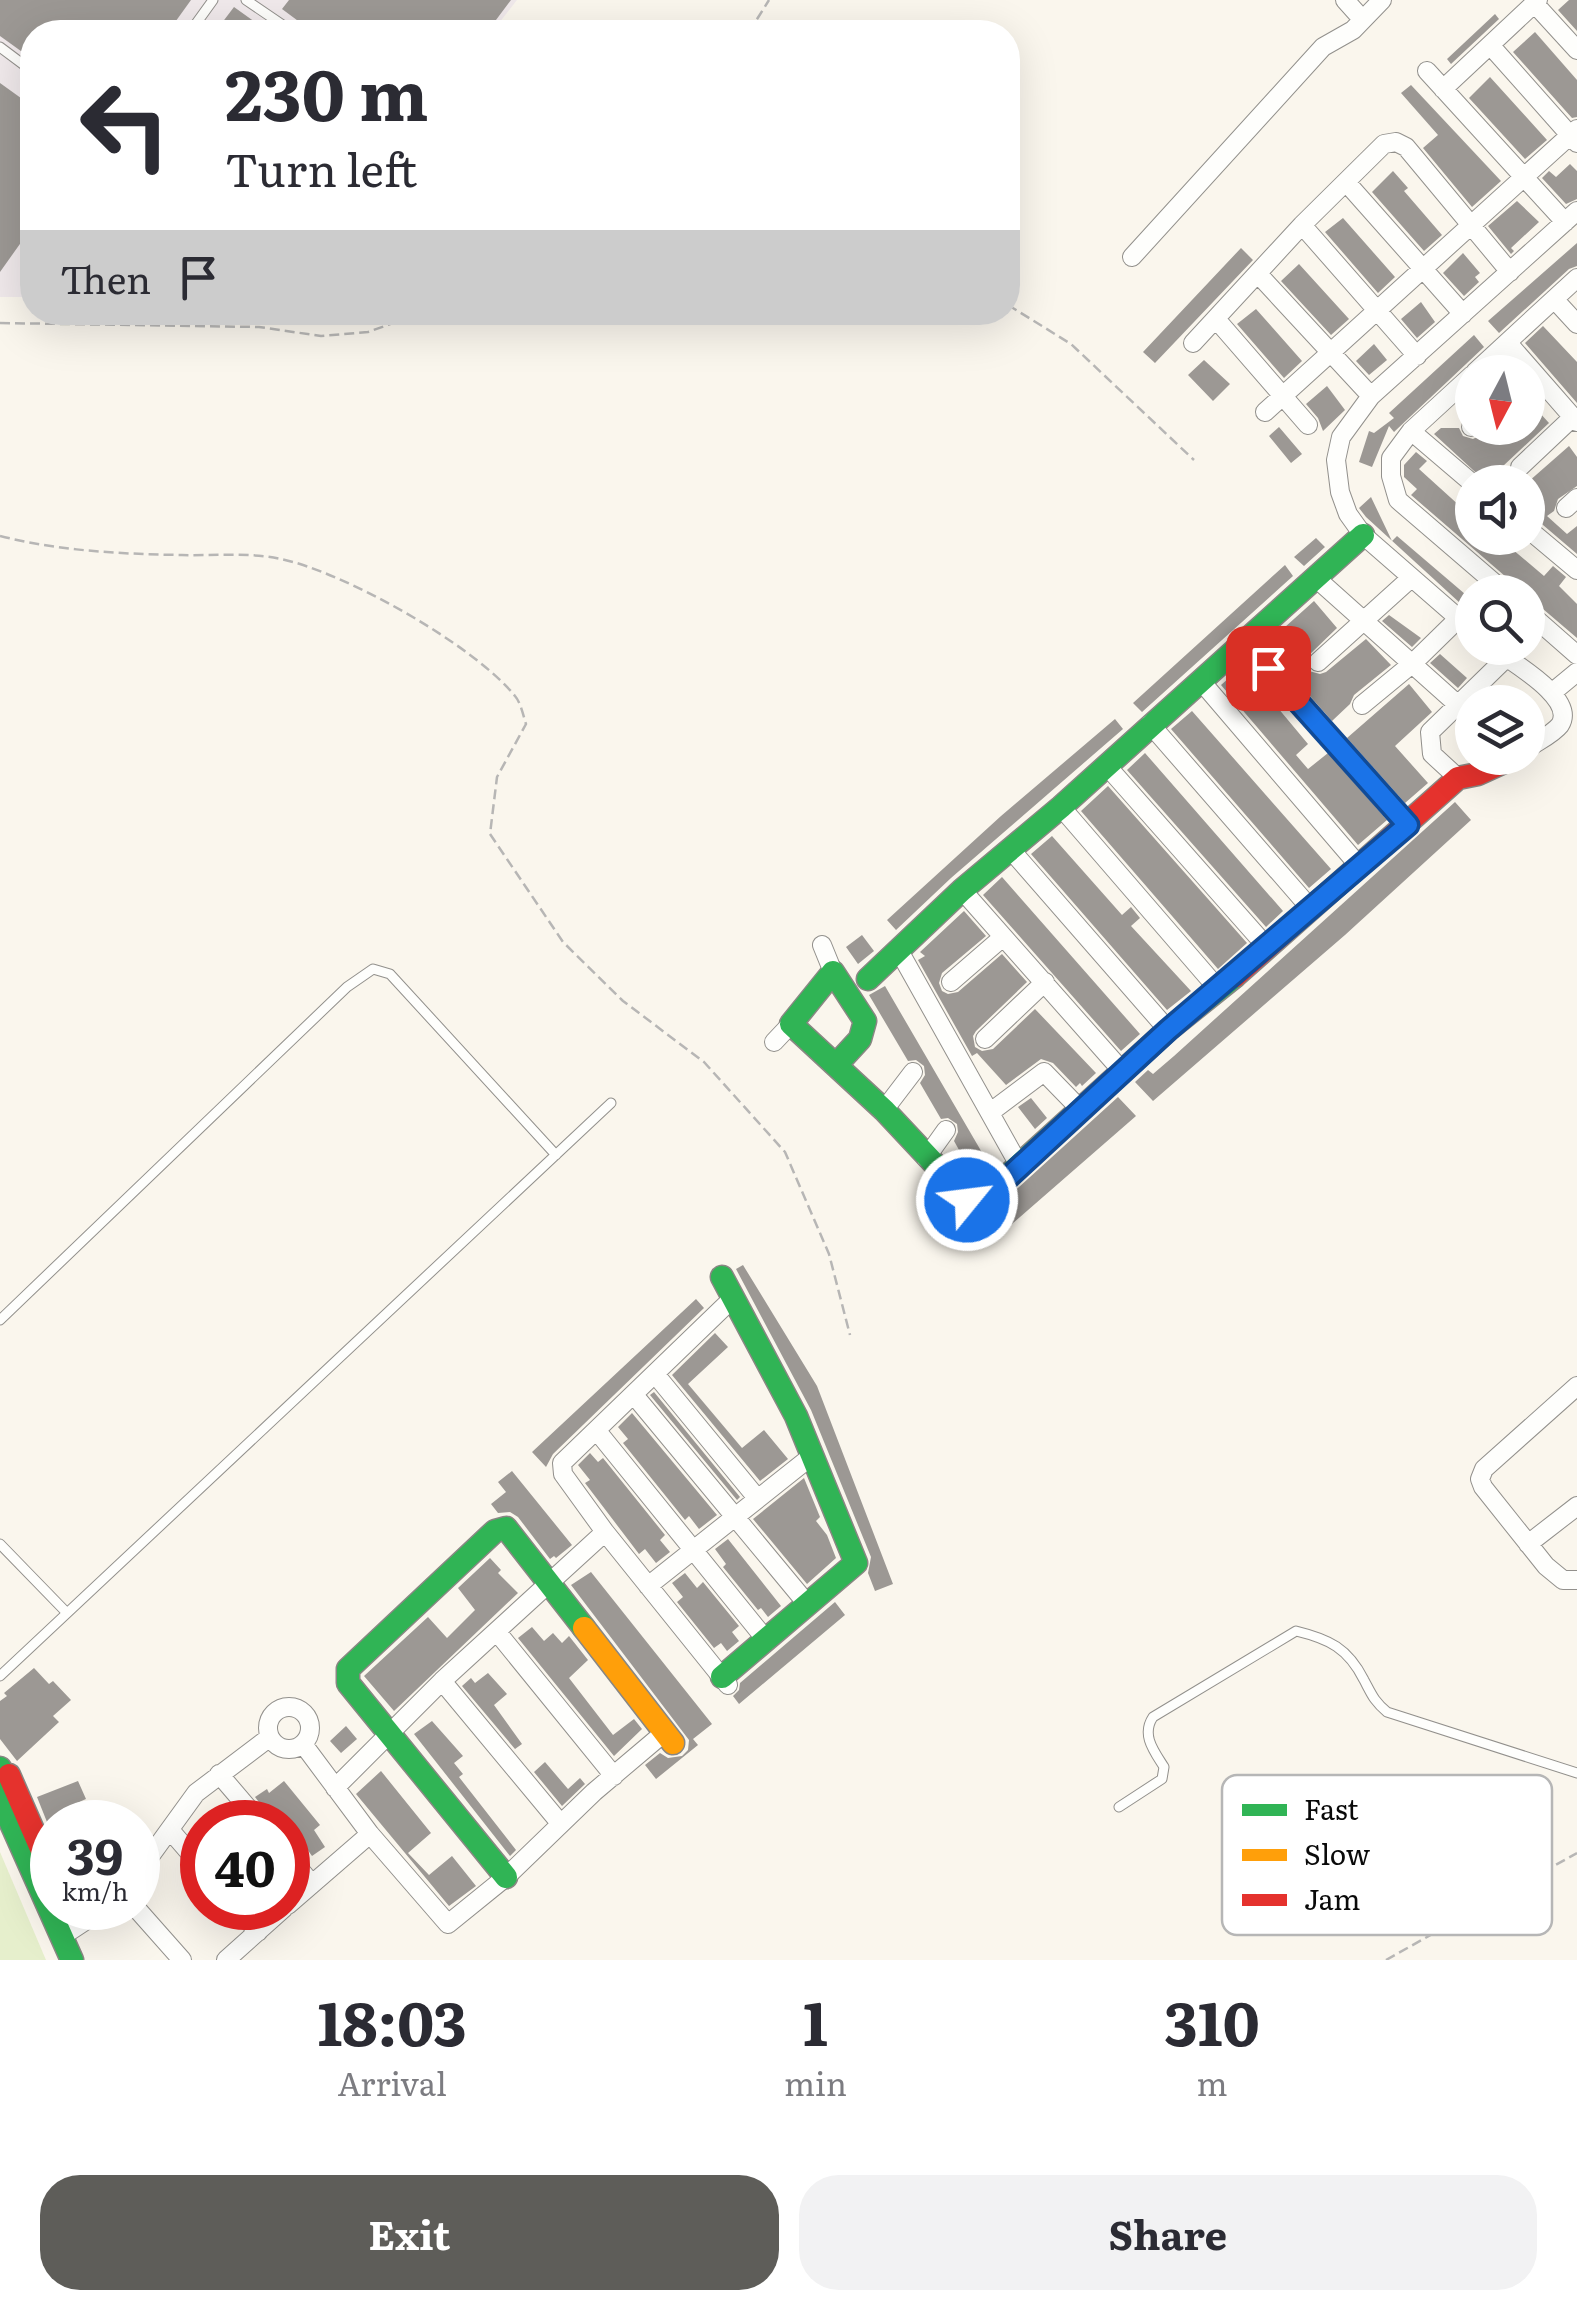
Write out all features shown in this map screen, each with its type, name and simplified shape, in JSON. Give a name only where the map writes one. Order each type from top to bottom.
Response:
[{"type":"street","points":[[1345,0],[1362,19]]},
{"type":"street","points":[[1132,258],[1323,47],[1354,30],[1382,0]]},
{"type":"street","points":[[1443,89],[1536,2],[1577,50]]},
{"type":"street","points":[[1265,412],[1422,266],[1575,136],[1490,45]]},
{"type":"street","points":[[1427,71],[1525,180],[1571,217],[1371,396],[1341,437],[1336,460],[1340,492],[1348,514],[1362,535],[1455,615]]},
{"type":"street","points":[[1193,343],[1302,225],[1384,144],[1396,142],[1406,147],[1510,272]]},
{"type":"street","points":[[1346,182],[1463,314]]},
{"type":"street","points":[[1302,225],[1417,356]]},
{"type":"street","points":[[1258,274],[1371,396]]},
{"type":"street","points":[[1495,355],[1577,278]]},
{"type":"street","points":[[1554,299],[1577,324]]},
{"type":"street","points":[[1216,319],[1308,425]]},
{"type":"street","points":[[1508,343],[1517,355]]},
{"type":"street","points":[[1522,465],[1575,420],[1545,389]]},
{"type":"street","points":[[1455,391],[1412,431],[1391,458],[1393,490],[1398,500],[1484,575]]},
{"type":"street","points":[[1412,431],[1455,468]]},
{"type":"street","points":[[868,978],[1362,535]]},
{"type":"street","points":[[1545,543],[1577,570]]},
{"type":"street","points":[[1316,578],[1455,701]]},
{"type":"street","points":[[1318,662],[1411,578]]},
{"type":"street","points":[[1545,627],[1577,655]]},
{"type":"street","points":[[1362,705],[1455,632]]},
{"type":"street","points":[[1245,641],[1408,825]]},
{"type":"street","points":[[1474,685],[1490,665]]},
{"type":"street","points":[[1517,665],[1554,691],[1563,705],[1564,719],[1545,736]]},
{"type":"street","points":[[1554,691],[1577,672]]},
{"type":"street","points":[[1200,680],[1360,867]]},
{"type":"street","points":[[1455,707],[1430,732],[1428,743],[1432,754],[1458,778]]},
{"type":"street","points":[[1150,724],[1312,909]]},
{"type":"street","points":[[1106,765],[1266,946]]},
{"type":"street","points":[[957,1228],[974,1206],[1168,1030],[1312,909],[1458,778],[1473,775]]},
{"type":"street","points":[[1060,807],[1218,990]]},
{"type":"street","points":[[1011,850],[1168,1030]]},
{"type":"street","points":[[962,890],[1122,1072]]},
{"type":"street","points":[[952,982],[1003,937]]},
{"type":"street","points":[[822,946],[866,1028],[837,1064]]},
{"type":"street","points":[[898,949],[1019,1165]]},
{"type":"street","points":[[774,1042],[834,972]]},
{"type":"street","points":[[985,1039],[1045,982]]},
{"type":"street","points":[[791,1024],[884,1110],[974,1206]]},
{"type":"street","points":[[884,1110],[913,1072]]},
{"type":"street","points":[[992,1111],[1044,1072],[1080,1109]]},
{"type":"street","points":[[926,1158],[946,1130]]},
{"type":"street","points":[[722,1277],[796,1416],[861,1572],[808,1605],[725,1681],[605,1532],[560,1469],[732,1300]]},
{"type":"street","points":[[655,1374],[757,1498]]},
{"type":"street","points":[[1577,1386],[1484,1469],[1480,1478],[1546,1566],[1563,1580],[1577,1580]]},
{"type":"street","points":[[634,1395],[808,1605]]},
{"type":"street","points":[[597,1431],[766,1641]]},
{"type":"street","points":[[648,1586],[813,1455]]},
{"type":"street","points":[[1528,1544],[1577,1506]]},
{"type":"street","points":[[302,1744],[370,1834],[448,1924],[506,1877],[614,1776],[669,1737],[506,1528],[500,1528],[348,1669],[348,1683],[506,1877]]},
{"type":"street","points":[[335,1788],[442,1682],[605,1532]]},
{"type":"street","points":[[497,1632],[614,1776]]},
{"type":"street","points":[[442,1682],[560,1824]]},
{"type":"street","points":[[299,1708],[308,1716],[311,1728],[302,1744],[285,1749],[274,1744],[268,1721],[275,1710],[299,1708]]},
{"type":"street","points":[[160,1843],[186,1803],[270,1737]]},
{"type":"street","points":[[0,1753],[30,1824]]},
{"type":"street","points":[[0,1768],[6,1812],[30,1855]]},
{"type":"street","points":[[219,1774],[241,1800]]},
{"type":"street","points":[[170,1830],[180,1842]]},
{"type":"street","points":[[311,1883],[370,1834]]},
{"type":"street","points":[[69,1930],[72,1960]]},
{"type":"street","points":[[72,1930],[89,1960]]},
{"type":"street","points":[[155,1930],[182,1960]]},
{"type":"street","points":[[226,1960],[258,1932]]},
{"type":"lane","points":[[246,0],[275,20]]},
{"type":"lane","points":[[0,1320],[347,987],[374,969],[390,974],[556,1155]]},
{"type":"lane","points":[[0,1676],[611,1103]]},
{"type":"lane","points":[[0,1544],[67,1613]]},
{"type":"lane","points":[[1120,1806],[1162,1779],[1164,1768],[1149,1741],[1147,1726],[1153,1716],[1296,1631],[1326,1639],[1343,1651],[1364,1680],[1371,1700],[1388,1712],[1577,1773]]},
{"type":"path","points":[[1020,312],[1071,344],[1194,460]]},
{"type":"path","points":[[173,325],[260,326],[320,336],[368,332],[388,325]]},
{"type":"path","points":[[0,536],[38,546],[114,554],[278,558],[320,570],[419,621],[485,666],[518,699],[526,724],[497,777],[490,834],[563,942],[623,1001],[704,1062],[786,1152],[829,1254],[850,1335]]},
{"type":"path","points":[[1552,1867],[1577,1853]]},
{"type":"path","points":[[1386,1960],[1431,1935]]},
{"type":"shaded area","points":[[0,0],[517,0],[501,20],[20,20],[20,297],[0,297]]},
{"type":"green space","points":[[0,1852],[46,1960],[0,1960]]},
{"type":"building","points":[[0,0],[191,0],[177,20],[20,20],[20,50],[0,36]]},
{"type":"building","points":[[289,0],[511,0],[496,20],[297,20],[282,9]]},
{"type":"building","points":[[1569,0],[1577,0],[1577,31],[1558,10]]},
{"type":"building","points":[[234,7],[252,20],[224,20]]},
{"type":"building","points":[[1495,14],[1499,19],[1451,64],[1447,59]]},
{"type":"building","points":[[1535,32],[1577,80],[1577,117],[1572,118],[1513,52]]},
{"type":"building","points":[[1490,77],[1547,140],[1525,159],[1469,98]]},
{"type":"building","points":[[0,83],[20,97],[20,244],[0,272]]},
{"type":"building","points":[[1411,85],[1501,181],[1472,207],[1423,148],[1438,135],[1401,93]]},
{"type":"building","points":[[1570,164],[1577,171],[1577,199],[1566,204],[1542,178],[1549,171],[1556,177]]},
{"type":"building","points":[[1393,171],[1408,188],[1404,191],[1442,235],[1424,251],[1372,192]]},
{"type":"building","points":[[1517,201],[1539,222],[1511,248],[1511,254],[1488,226]]},
{"type":"building","points":[[1343,218],[1395,277],[1378,293],[1325,232]]},
{"type":"building","points":[[1577,243],[1577,266],[1499,333],[1488,321]]},
{"type":"building","points":[[1241,248],[1253,260],[1155,363],[1143,352]]},
{"type":"building","points":[[1463,253],[1480,273],[1475,277],[1479,282],[1464,296],[1443,273]]},
{"type":"building","points":[[1299,264],[1349,319],[1331,335],[1281,281]]},
{"type":"building","points":[[1421,302],[1435,322],[1417,338],[1401,319]]},
{"type":"building","points":[[1256,309],[1302,361],[1284,378],[1237,324]]},
{"type":"building","points":[[1543,326],[1577,362],[1577,403],[1545,366],[1545,355],[1535,355],[1525,343]]},
{"type":"building","points":[[1474,335],[1484,347],[1476,355],[1455,355],[1455,374],[1394,432],[1389,426],[1372,467],[1359,462],[1369,431],[1374,433],[1394,418],[1389,413]]},
{"type":"building","points":[[1374,344],[1387,360],[1369,375],[1356,361]]},
{"type":"building","points":[[1204,360],[1230,384],[1213,401],[1188,375]]},
{"type":"building","points":[[1327,386],[1345,410],[1323,431],[1306,404]]},
{"type":"building","points":[[1279,427],[1302,454],[1291,463],[1269,436]]},
{"type":"building","points":[[1441,428],[1455,428],[1455,445],[1526,445],[1504,465],[1468,465],[1434,434]]},
{"type":"building","points":[[1569,446],[1577,457],[1577,486],[1558,499],[1554,511],[1547,516],[1567,534],[1577,526],[1577,554],[1545,527],[1545,467]]},
{"type":"building","points":[[1416,452],[1427,461],[1419,469],[1455,502],[1455,533],[1411,495],[1417,489],[1404,477],[1404,465]]},
{"type":"building","points":[[1371,497],[1392,541],[1359,508]]},
{"type":"building","points":[[1397,536],[1455,585],[1455,598],[1392,541]]},
{"type":"building","points":[[1316,538],[1325,547],[1304,566],[1294,557]]},
{"type":"building","points":[[1481,555],[1519,555],[1543,575],[1504,575]]},
{"type":"building","points":[[1285,565],[1293,576],[1142,712],[1133,703]]},
{"type":"building","points":[[1553,566],[1566,577],[1559,586],[1577,604],[1577,638],[1545,611],[1545,575]]},
{"type":"building","points":[[1314,601],[1337,628],[1307,657],[1309,671],[1326,672],[1366,639],[1391,665],[1354,695],[1332,721],[1265,645]]},
{"type":"building","points":[[1389,615],[1421,638],[1412,647],[1382,621]]},
{"type":"building","points":[[1440,654],[1467,678],[1455,685],[1430,663]]},
{"type":"building","points":[[1247,662],[1251,667],[1247,671],[1308,744],[1296,755],[1308,769],[1328,753],[1387,820],[1358,845],[1221,685]]},
{"type":"building","points":[[1409,684],[1432,712],[1395,746],[1428,783],[1405,803],[1347,738]]},
{"type":"building","points":[[1192,711],[1331,869],[1309,888],[1171,729]]},
{"type":"building","points":[[1115,719],[1123,729],[896,930],[887,920]]},
{"type":"building","points":[[1145,753],[1283,911],[1266,927],[1127,770]]},
{"type":"building","points":[[1108,786],[1247,943],[1218,969],[1081,811]]},
{"type":"building","points":[[1455,802],[1471,820],[1345,935],[1153,1101],[1135,1082],[1148,1070],[1153,1074],[1174,1056]]},
{"type":"building","points":[[1052,836],[1122,915],[1131,907],[1140,918],[1131,926],[1191,991],[1167,1010],[1031,854]]},
{"type":"building","points":[[1002,877],[1140,1034],[1121,1051],[983,895]]},
{"type":"building","points":[[964,911],[986,936],[942,973],[942,991],[958,992],[1002,954],[1027,982],[976,1031],[975,1047],[982,1051],[993,1049],[1035,1009],[1096,1073],[1082,1086],[1080,1083],[1076,1087],[1053,1063],[1041,1059],[1006,1085],[977,1053],[972,1056],[918,960],[925,956],[920,952]]},
{"type":"building","points":[[862,935],[874,951],[858,964],[846,947]]},
{"type":"building","points":[[885,986],[991,1168],[976,1180],[954,1141],[957,1124],[948,1118],[941,1119],[920,1083],[925,1075],[924,1066],[916,1060],[908,1061],[869,995]]},
{"type":"building","points":[[1118,1097],[1136,1116],[1012,1224],[997,1207]]},
{"type":"building","points":[[1031,1098],[1047,1118],[1035,1129],[1018,1107]]},
{"type":"building","points":[[743,1265],[817,1386],[893,1584],[875,1591],[868,1573],[871,1557],[811,1410],[736,1269]]},
{"type":"building","points":[[696,1299],[704,1308],[553,1454],[546,1467],[532,1452]]},
{"type":"building","points":[[715,1333],[728,1347],[688,1384],[742,1448],[764,1430],[788,1459],[760,1481],[672,1375]]},
{"type":"building","points":[[654,1392],[740,1497],[737,1500],[650,1395]]},
{"type":"building","points":[[632,1413],[717,1515],[699,1529],[689,1516],[685,1520],[623,1443],[628,1439],[618,1427]]},
{"type":"building","points":[[590,1453],[598,1462],[603,1458],[665,1535],[660,1540],[670,1552],[656,1563],[645,1549],[639,1554],[585,1483],[590,1480],[578,1465]]},
{"type":"building","points":[[512,1471],[572,1545],[556,1558],[550,1559],[518,1517],[510,1512],[498,1513],[491,1504],[506,1492],[498,1482]]},
{"type":"building","points":[[804,1478],[820,1517],[816,1521],[827,1535],[836,1558],[807,1584],[753,1519]]},
{"type":"building","points":[[728,1539],[781,1606],[768,1617],[723,1567],[726,1564],[715,1549]]},
{"type":"building","points":[[490,1558],[501,1570],[498,1573],[518,1593],[394,1711],[364,1676],[428,1617],[447,1638],[475,1610],[458,1588]]},
{"type":"building","points":[[591,1572],[712,1724],[693,1739],[698,1745],[656,1779],[645,1765],[660,1753],[668,1758],[682,1756],[688,1750],[689,1740],[571,1585]]},
{"type":"building","points":[[685,1573],[697,1588],[703,1582],[739,1626],[732,1632],[739,1641],[727,1651],[721,1643],[714,1648],[677,1602],[683,1597],[672,1583]]},
{"type":"building","points":[[835,1602],[845,1615],[739,1704],[733,1696],[740,1683]]},
{"type":"building","points":[[532,1627],[544,1641],[553,1633],[562,1643],[569,1636],[588,1660],[569,1678],[613,1735],[634,1719],[642,1729],[614,1756],[518,1638]]},
{"type":"building","points":[[34,1668],[71,1700],[53,1716],[59,1722],[17,1761],[0,1739],[0,1701]]},
{"type":"building","points":[[488,1673],[507,1694],[494,1705],[522,1744],[515,1749],[462,1686],[471,1678],[475,1683]]},
{"type":"building","points":[[432,1721],[463,1756],[454,1763],[463,1774],[459,1777],[516,1850],[510,1856],[414,1734]]},
{"type":"building","points":[[346,1726],[357,1739],[341,1753],[330,1741]]},
{"type":"building","points":[[545,1762],[568,1789],[580,1778],[585,1784],[562,1806],[534,1772]]},
{"type":"building","points":[[381,1771],[431,1833],[408,1853],[429,1875],[452,1856],[476,1886],[449,1906],[356,1794]]},
{"type":"building","points":[[78,1781],[86,1799],[38,1800],[37,1797]]},
{"type":"building","points":[[284,1781],[300,1800],[255,1797],[267,1789],[269,1793]]},
{"type":"building","points":[[310,1813],[320,1825],[314,1830],[325,1847],[312,1856]]},
{"type":"traffic: fast","points":[[868,979],[962,890],[1061,807],[1363,535]]},
{"type":"traffic: fast","points":[[837,1064],[860,1039],[865,1021],[833,972],[791,1024],[884,1110],[974,1206],[1168,1030],[1234,977]]},
{"type":"traffic: fast","points":[[722,1277],[796,1416],[856,1563],[722,1677]]},
{"type":"traffic: fast","points":[[506,1877],[348,1683],[348,1669],[495,1531],[506,1528],[584,1628]]},
{"type":"traffic: fast","points":[[0,1768],[6,1812],[72,1960]]},
{"type":"traffic: slow","points":[[584,1628],[673,1743]]},
{"type":"traffic: jam","points":[[1234,977],[1458,778],[1473,775]]},
{"type":"traffic: jam","points":[[9,1775],[30,1823]]},
{"type":"route","points":[[967,1200],[974,1206],[988,1196],[1168,1030],[1408,825],[1268,668]]}]
